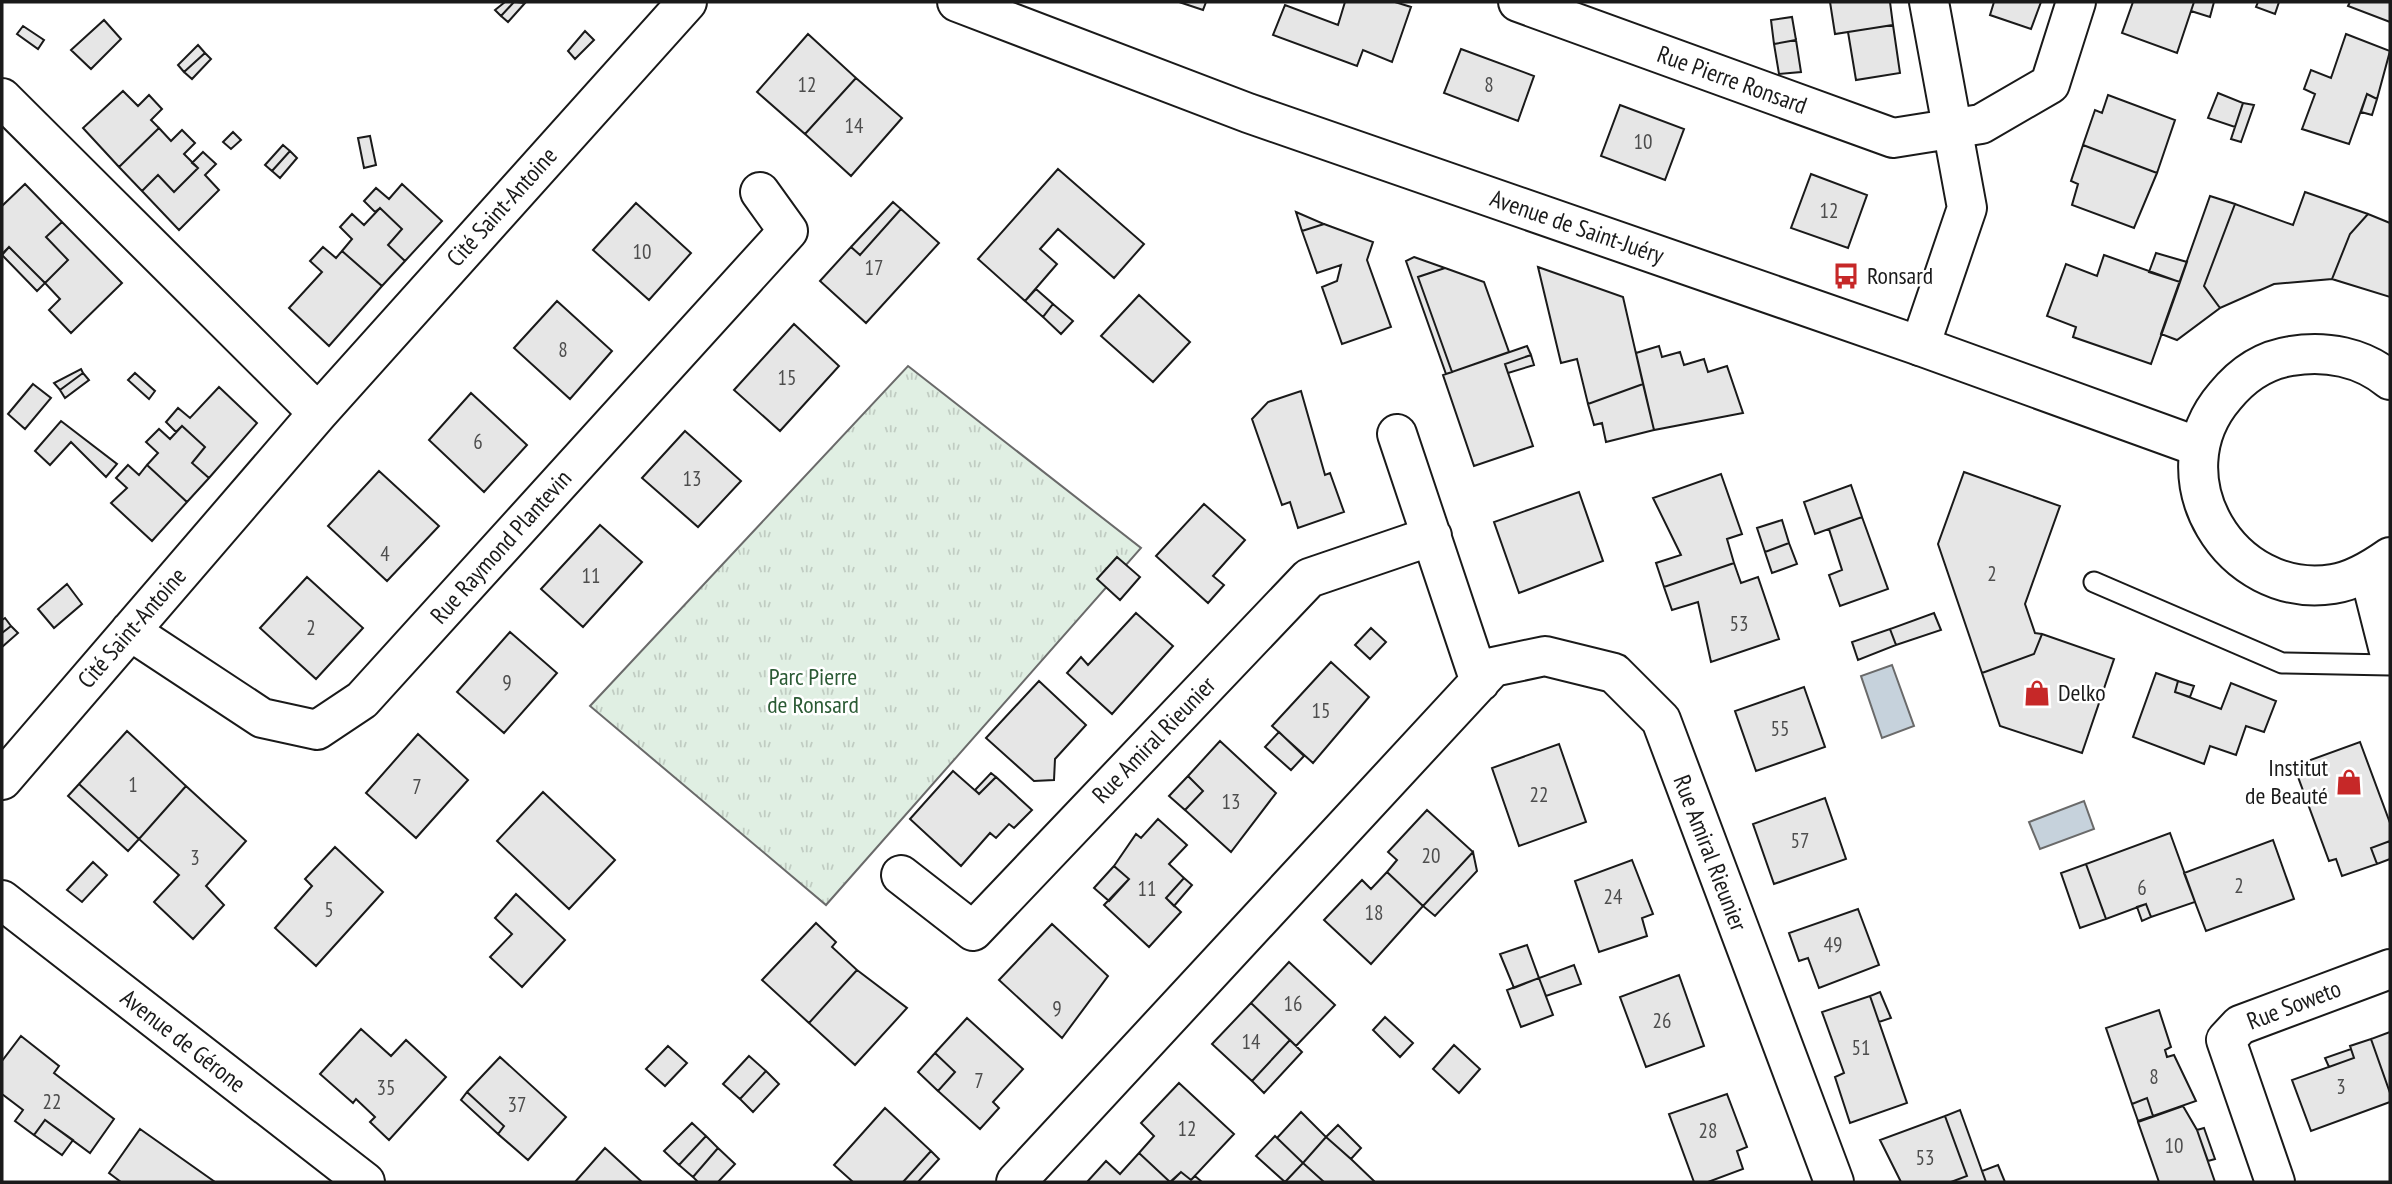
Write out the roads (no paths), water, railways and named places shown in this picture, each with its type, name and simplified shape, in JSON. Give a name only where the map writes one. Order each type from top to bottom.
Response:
[{"type":"street","name":"Cité Saint-Antoine","points":[[2,780],[317,413],[687,2]]},
{"type":"street","name":"Avenue de Saint-Juéry","points":[[957,2],[1248,113],[1920,345],[2199,447]]},
{"type":"street","name":"Rue Pierre Ronsard","points":[[1518,2],[1893,138],[1981,124],[2050,84],[2076,2]]},
{"type":"street","points":[[1920,345],[1967,208],[1928,2]]},
{"type":"street","points":[[2,98],[317,413]]},
{"type":"street","name":"Rue Raymond Plantevin","points":[[130,631],[262,718],[317,730],[362,700],[788,231],[760,192]]},
{"type":"street","points":[[2390,378],[2353,358],[2313,352],[2274,359],[2239,379],[2213,409],[2199,447],[2198,485],[2210,520],[2231,551],[2261,573],[2297,584],[2334,584],[2380,565],[2390,655]]},
{"type":"street","points":[[1397,434],[1480,681]]},
{"type":"street","name":"Rue Amiral Rieunier","points":[[901,876],[973,931],[1309,578],[1432,536]]},
{"type":"street","name":"Rue Amiral Rieunier","points":[[1016,1182],[1493,667],[1545,656],[1614,673],[1661,720],[1834,1182]]},
{"type":"street","name":"Avenue de Gérone","points":[[2,900],[355,1179]]},
{"type":"street","name":"Rue Soweto","points":[[2275,1182],[2226,1040],[2240,1025],[2390,969]]},
{"type":"lane","points":[[2094,582],[2282,663],[2390,665]]},
{"type":"place","name":"Ronsard","points":[[1846,276]]},
{"type":"place","name":"Delko","points":[[2037,693]]},
{"type":"place","name":"Institut de Beauté","points":[[2349,782]]},
{"type":"park label","name":"Parc Pierre de Ronsard","points":[[813,691]]}]
